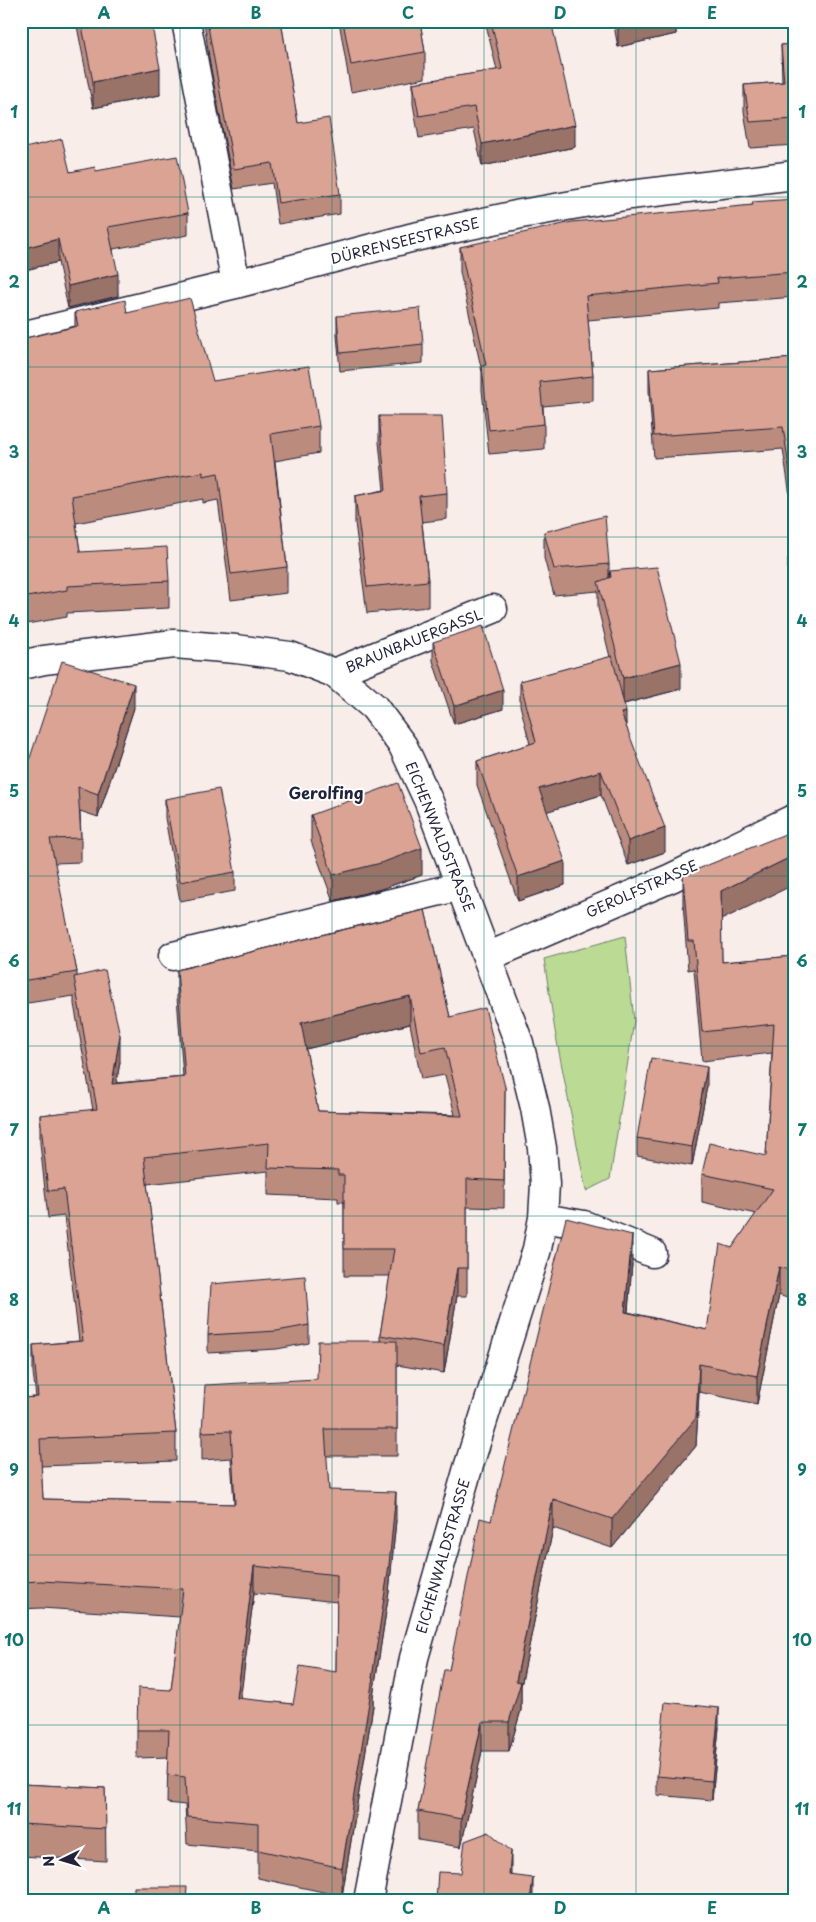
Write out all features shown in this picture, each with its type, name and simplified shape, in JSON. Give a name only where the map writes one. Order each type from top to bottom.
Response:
[{"type":"street","points":[[186,21],[236,284]]},
{"type":"street","name":"DÜRRENSEESTRASSE","points":[[21,336],[236,284],[410,238],[521,214],[630,195],[795,175]]},
{"type":"street","name":"BRAUNBAUERGASSL","points":[[334,673],[493,609]]},
{"type":"street","name":"EICHENWALDSTRASSE","points":[[21,665],[44,660],[174,644],[290,656],[334,673],[374,706],[403,746],[429,802],[461,886],[519,1043],[529,1077],[542,1148],[545,1184],[543,1218],[537,1249],[468,1468],[414,1658],[368,1901]]},
{"type":"street","name":"GEROLFSTRASSE","points":[[487,957],[671,878],[795,818]]},
{"type":"street","points":[[173,956],[461,886]]},
{"type":"street","points":[[543,1218],[584,1225],[652,1253]]},
{"type":"green space","points":[[625,936],[634,1021],[610,1179],[586,1191],[555,1031],[544,959]]},
{"type":"building","points":[[81,21],[151,21],[160,68],[93,82]]},
{"type":"building","points":[[207,21],[281,21],[298,123],[329,118],[340,194],[278,203],[272,163],[234,169]]},
{"type":"building","points":[[343,21],[420,21],[425,52],[351,65]]},
{"type":"building","points":[[491,21],[551,21],[575,125],[482,144],[474,107],[419,116],[413,83],[502,69]]},
{"type":"building","points":[[617,21],[649,21],[618,28]]},
{"type":"building","points":[[795,44],[795,119],[750,122],[744,85],[784,82],[781,45]]},
{"type":"building","points":[[62,139],[70,172],[95,167],[96,171],[177,156],[188,213],[108,227],[118,274],[68,286],[58,239],[21,249],[21,149]]},
{"type":"building","points":[[795,199],[795,272],[717,278],[718,283],[586,296],[593,376],[540,382],[544,424],[489,430],[482,366],[486,365],[460,247],[572,222],[753,205],[752,202]]},
{"type":"building","points":[[190,298],[213,381],[309,366],[319,426],[271,434],[287,567],[231,574],[218,473],[203,476],[203,472],[72,496],[80,552],[167,547],[169,581],[67,586],[67,590],[21,598],[21,339],[78,326],[75,312],[125,300],[127,313]]},
{"type":"building","points":[[420,308],[423,344],[340,353],[337,316]]},
{"type":"building","points":[[795,358],[795,507],[783,427],[654,436],[649,369]]},
{"type":"building","points":[[379,416],[442,416],[447,493],[419,496],[428,581],[367,587],[355,496],[386,490]]},
{"type":"building","points":[[605,516],[609,564],[554,569],[544,532]]},
{"type":"building","points":[[795,557],[795,598],[788,558]]},
{"type":"building","points":[[657,567],[681,663],[623,678],[598,582],[611,577],[610,571]]},
{"type":"building","points":[[483,626],[503,690],[454,706],[433,642]]},
{"type":"building","points":[[612,656],[626,712],[621,713],[665,828],[628,841],[601,771],[539,789],[565,861],[518,877],[477,761],[536,742],[520,681]]},
{"type":"building","points":[[62,661],[134,684],[98,794],[78,787],[81,838],[50,839],[77,972],[21,981],[21,785]]},
{"type":"building","points":[[398,783],[422,848],[381,863],[333,875],[311,815]]},
{"type":"building","points":[[219,789],[235,872],[180,882],[165,799]]},
{"type":"building","points":[[790,832],[795,843],[795,855],[721,891],[722,962],[795,956],[795,1272],[779,1267],[757,1376],[699,1364],[696,1418],[612,1519],[553,1499],[516,1681],[521,1682],[509,1722],[482,1722],[461,1819],[418,1811],[444,1670],[449,1670],[480,1518],[491,1521],[566,1218],[632,1235],[625,1312],[707,1330],[720,1244],[732,1248],[773,1189],[702,1174],[709,1143],[766,1156],[774,1024],[702,1032],[694,941],[688,941],[683,875]]},
{"type":"building","points":[[425,910],[450,1017],[485,1008],[505,1087],[504,1181],[467,1179],[467,1268],[457,1268],[444,1346],[380,1335],[394,1249],[344,1249],[344,1175],[338,1175],[338,1170],[268,1168],[269,1143],[144,1157],[176,1433],[40,1439],[43,1499],[235,1504],[231,1431],[202,1432],[205,1385],[317,1379],[318,1341],[397,1341],[397,1429],[325,1429],[329,1490],[396,1492],[389,1565],[373,1678],[342,1868],[258,1850],[258,1823],[187,1817],[185,1777],[167,1775],[169,1730],[137,1730],[138,1688],[171,1690],[183,1589],[41,1581],[21,1582],[21,1398],[38,1397],[33,1345],[83,1341],[64,1189],[48,1191],[40,1115],[97,1109],[74,977],[105,970],[120,1035],[112,1084],[185,1077],[177,970]],"holes":[[[410,996],[421,1052],[445,1047],[462,1116],[318,1111],[301,1023]],[[254,1566],[337,1575],[336,1672],[300,1666],[293,1704],[237,1698]]]},
{"type":"building","points":[[651,1058],[707,1067],[692,1147],[637,1138]]},
{"type":"building","points":[[305,1276],[309,1325],[277,1331],[208,1335],[211,1284]]},
{"type":"building","points":[[665,1702],[719,1708],[712,1781],[657,1776]]},
{"type":"building","points":[[21,1784],[105,1788],[106,1829],[21,1824]]},
{"type":"building","points":[[489,1832],[511,1851],[509,1875],[533,1878],[530,1901],[436,1901],[438,1872],[461,1873],[465,1841]]},
{"type":"building","points":[[134,1887],[187,1887],[186,1901],[134,1901]]},
{"type":"district","name":"Gerolfing","points":[[326,793]]}]
